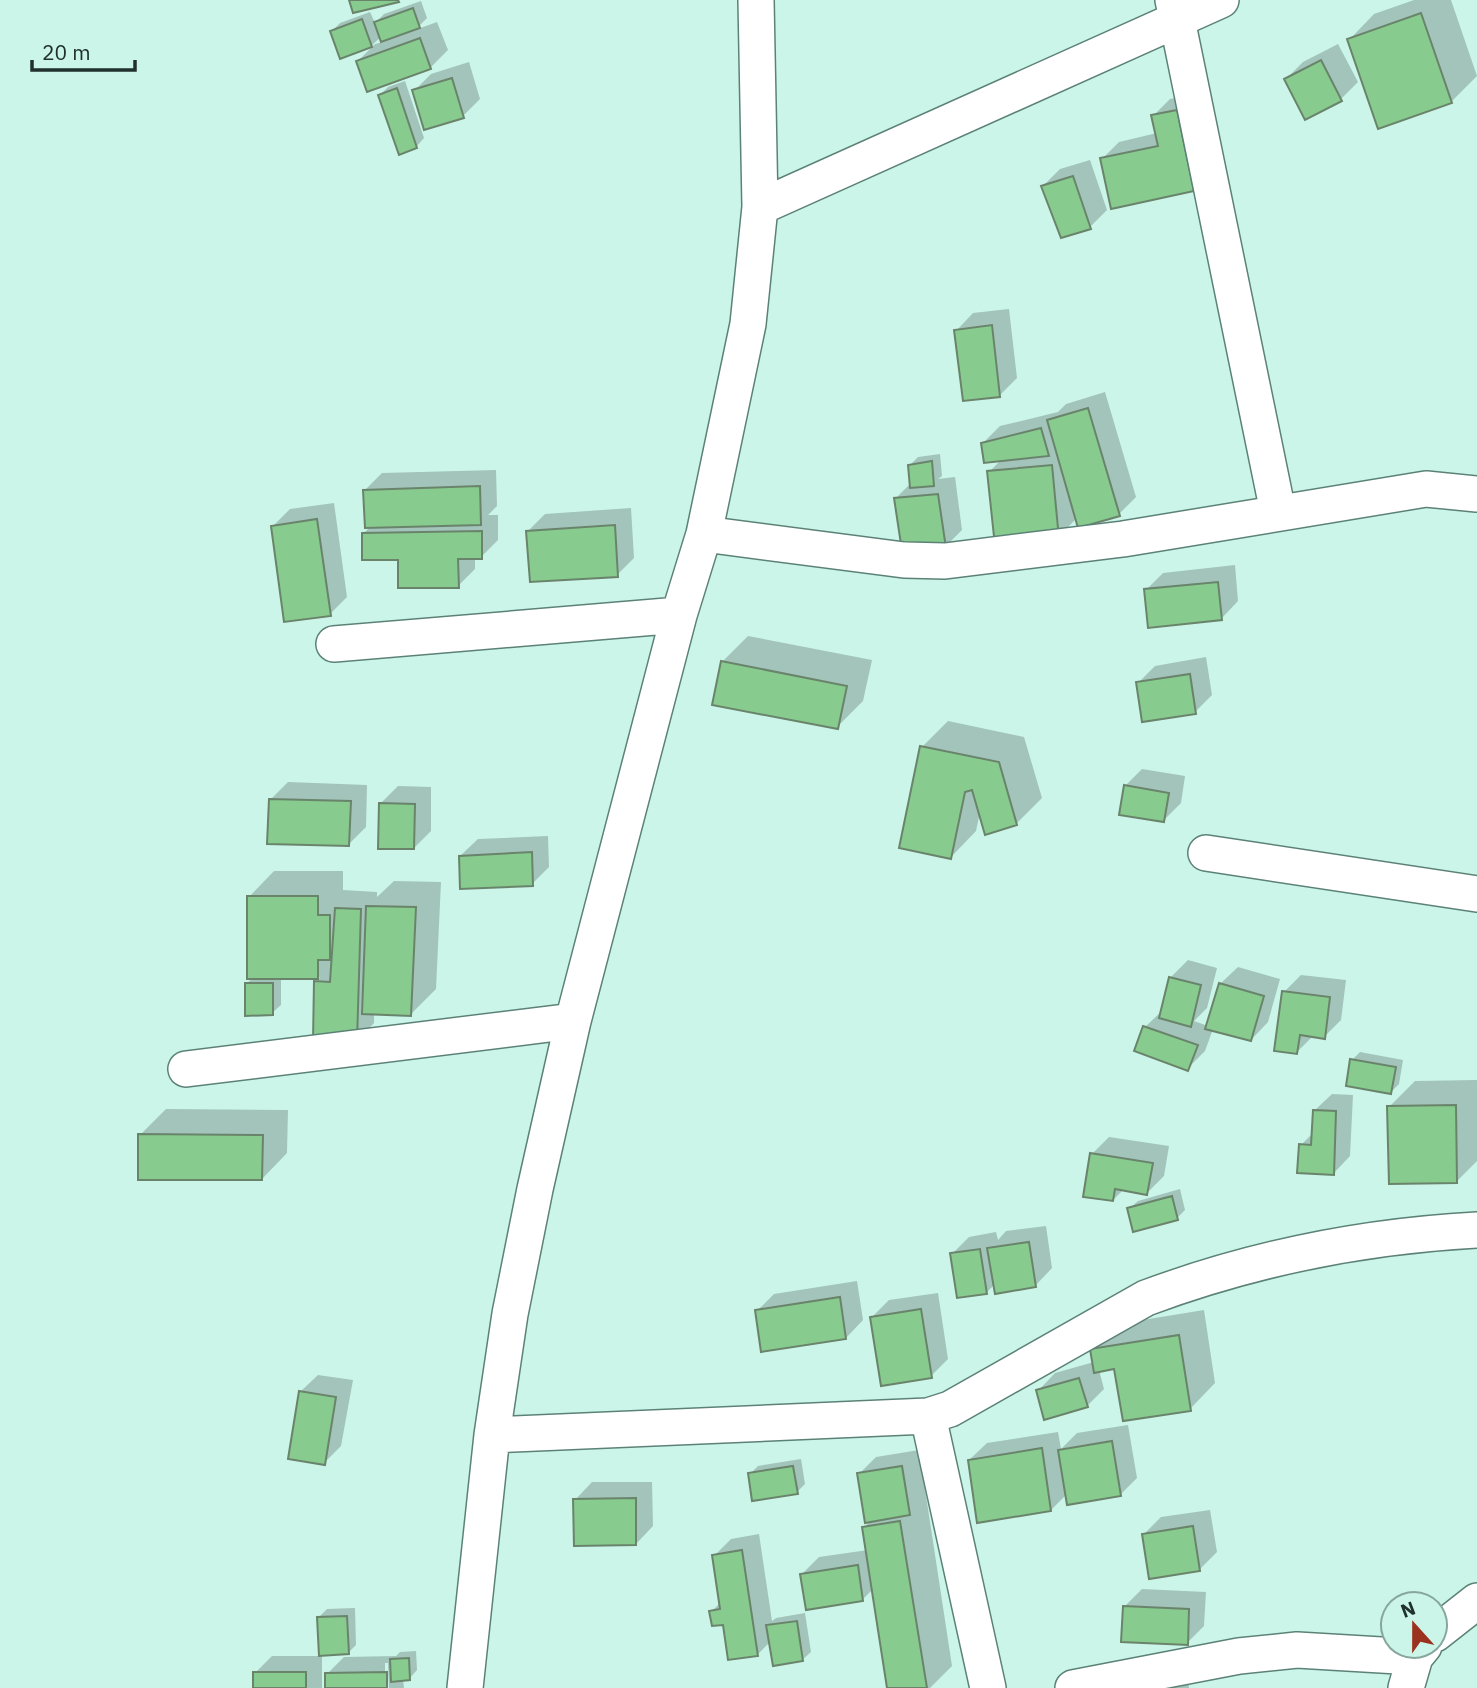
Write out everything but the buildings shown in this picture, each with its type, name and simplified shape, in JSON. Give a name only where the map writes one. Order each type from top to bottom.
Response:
[{"type":"street","points":[[466,1688],[492,1435],[510,1314],[535,1189],[573,1021],[679,615],[704,534],[748,324],[760,206],[756,0]]},
{"type":"street","points":[[760,206],[1174,10],[1221,0]]},
{"type":"street","points":[[1174,10],[1278,512]]},
{"type":"street","points":[[704,534],[904,560],[945,561],[1123,539],[1426,489],[1477,494]]},
{"type":"street","points":[[334,645],[679,615]]},
{"type":"street","points":[[1206,853],[1477,894]]},
{"type":"street","points":[[186,1069],[573,1021]]},
{"type":"street","points":[[492,1435],[928,1416],[950,1409],[1146,1298],[1179,1286],[1329,1248],[1414,1234],[1477,1230]]},
{"type":"street","points":[[928,1416],[988,1688]]},
{"type":"street","points":[[1449,1628],[1477,1601]]},
{"type":"street","points":[[1073,1688],[1239,1656],[1297,1650],[1379,1654]]}]
